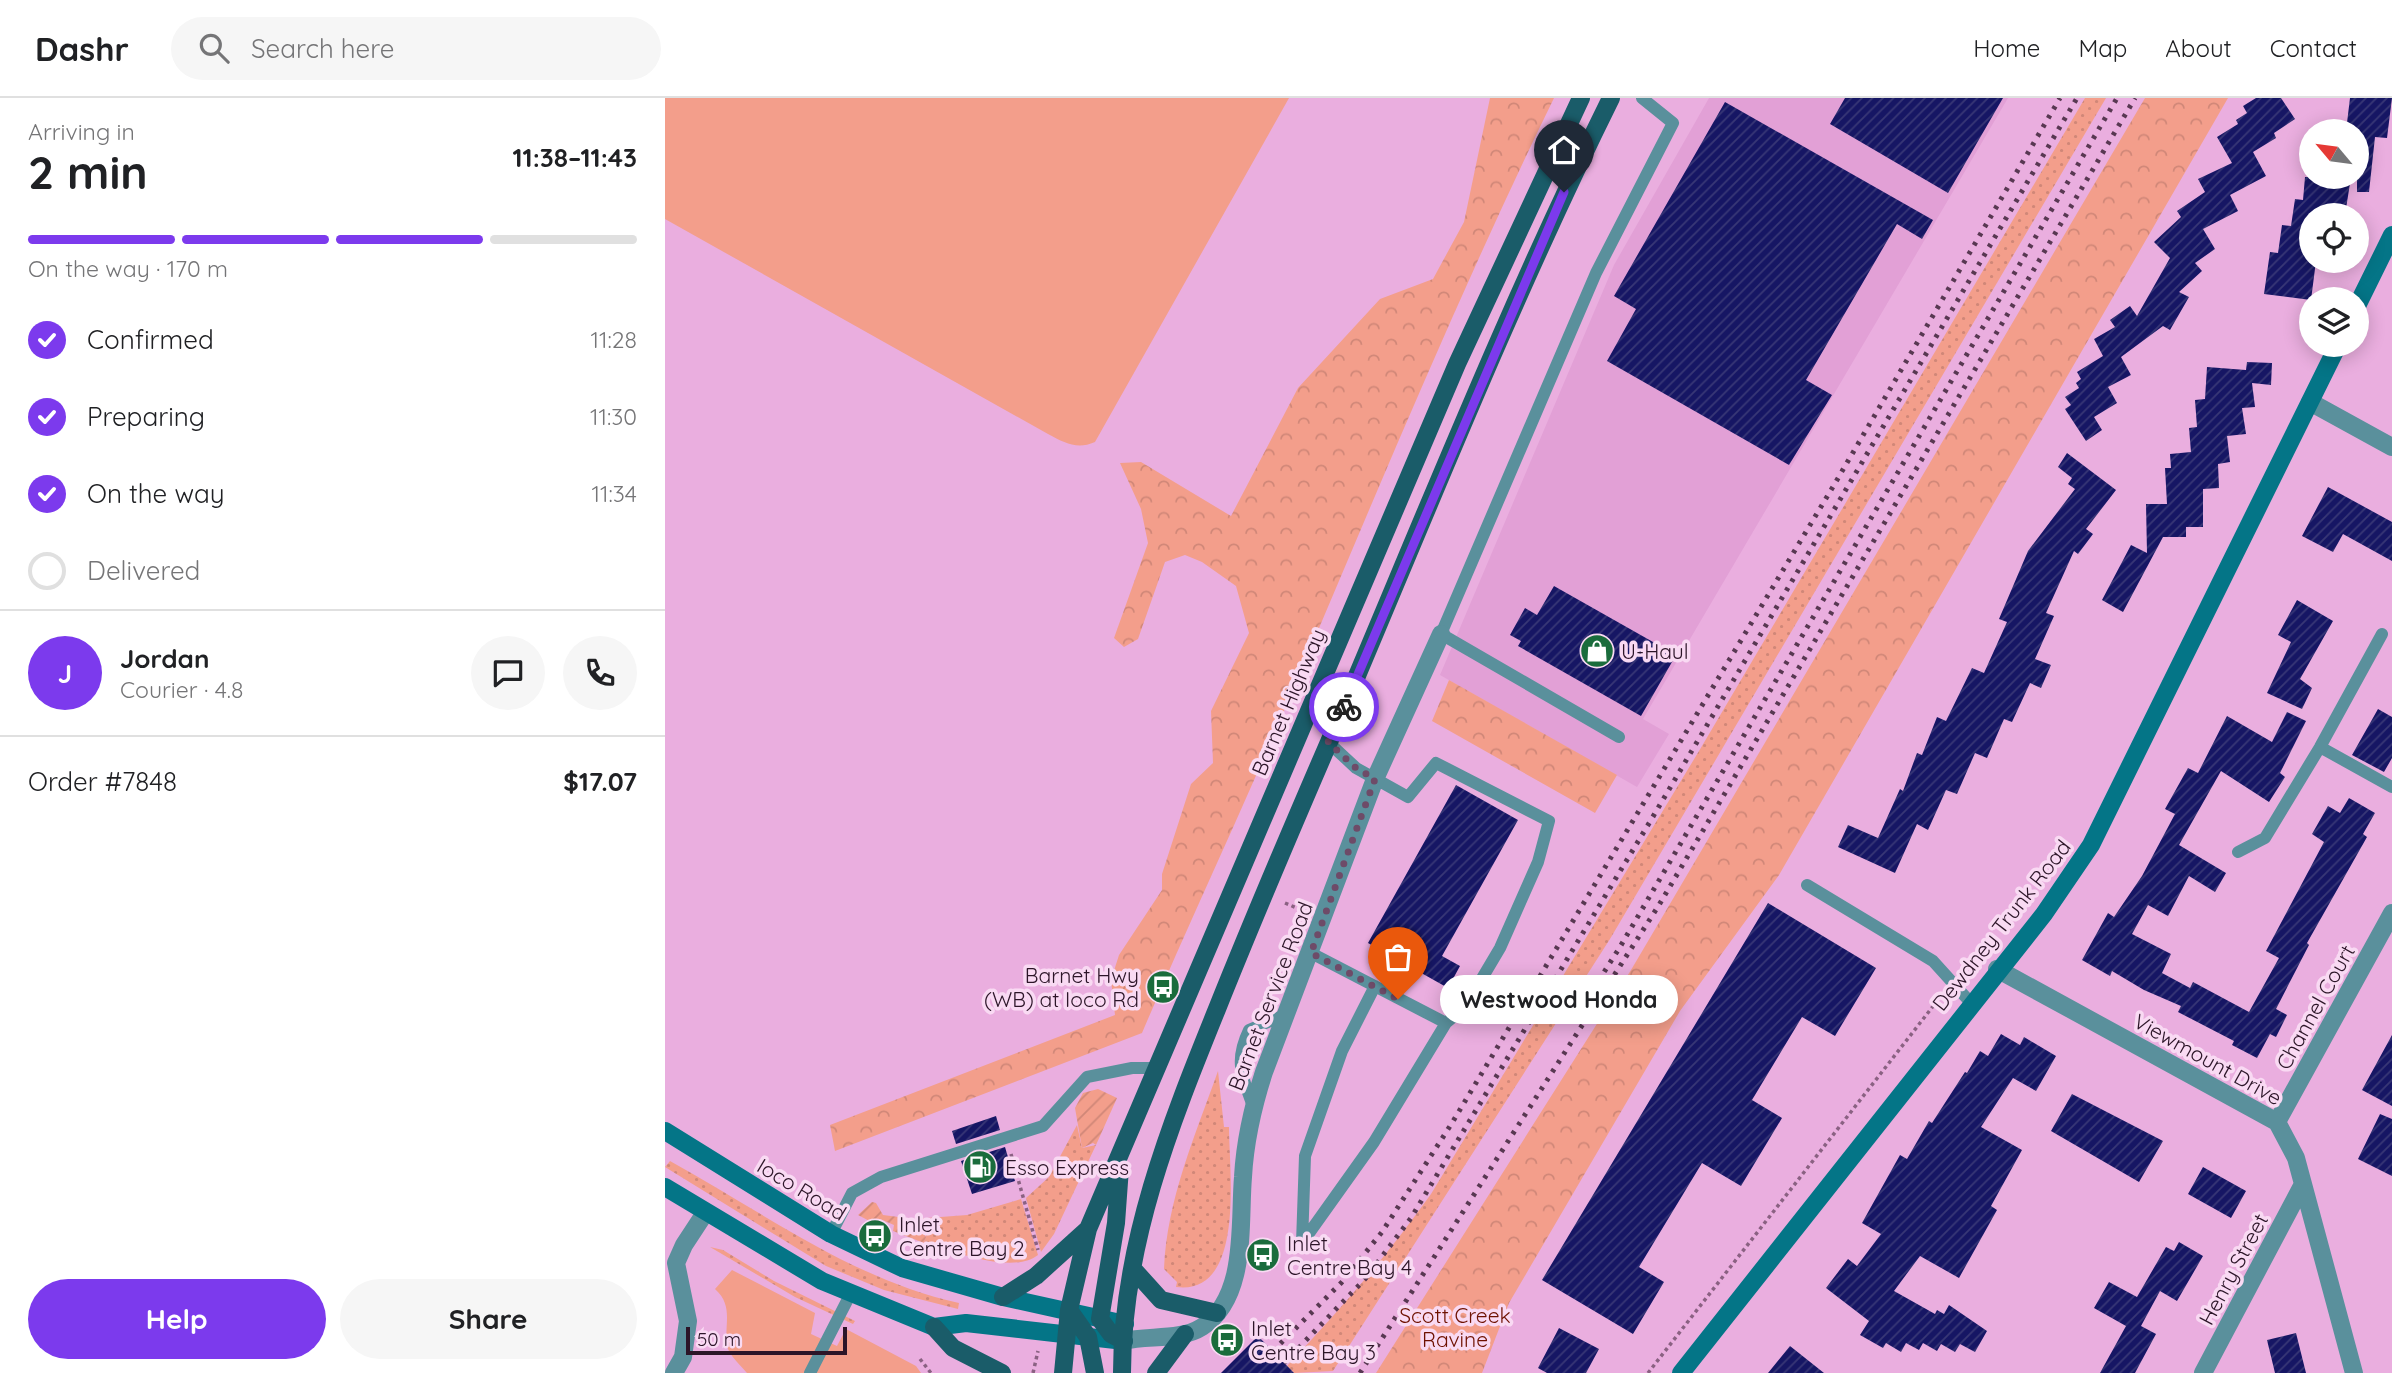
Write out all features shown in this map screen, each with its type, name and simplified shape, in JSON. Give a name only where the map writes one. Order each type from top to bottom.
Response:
[{"type":"main road","name":"Barnet Highway","points":[[1063,1373],[1069,1310],[1088,1229],[1457,364],[1581,98]]},
{"type":"main road","points":[[1122,1373],[1124,1332],[1133,1269],[1146,1202],[1164,1143],[1328,742],[1552,216],[1611,98]]},
{"type":"main road","points":[[2366,287],[2392,235]]},
{"type":"main road","name":"Dewdney Trunk Road","points":[[1681,1373],[1997,969],[2044,914],[2091,845],[2332,357]]},
{"type":"main road","name":"Ioco Road","points":[[665,1131],[831,1234],[902,1268],[1003,1297],[1100,1319]]},
{"type":"main road","points":[[1121,1154],[1116,1223],[1100,1319],[1111,1334],[1124,1332]]},
{"type":"main road","points":[[665,1187],[821,1281],[934,1327],[953,1348],[1002,1373]]},
{"type":"main road","points":[[1003,1297],[1036,1276],[1088,1229]]},
{"type":"main road","points":[[1133,1269],[1161,1300],[1217,1313]]},
{"type":"main road","points":[[1069,1310],[1089,1338],[1094,1373]]},
{"type":"main road","points":[[934,1327],[966,1323],[1089,1338],[1124,1332]]},
{"type":"main road","points":[[1156,1373],[1185,1334]]},
{"type":"street","points":[[2310,402],[2392,447]]},
{"type":"street","name":"Barnet Service Road","points":[[1217,1313],[1228,1296],[1238,1250],[1243,1177],[1254,1106],[1375,779],[1441,634]]},
{"type":"street","name":"Channel Court","points":[[2277,1122],[2392,913]]},
{"type":"street","name":"Viewmount Drive","points":[[1997,969],[2277,1122],[2296,1158],[2354,1373]]},
{"type":"street","name":"Henry Street","points":[[2203,1373],[2302,1186]]},
{"type":"street","points":[[674,1373],[683,1357],[688,1321],[676,1263],[684,1245],[705,1213]]},
{"type":"street","points":[[1124,1332],[1146,1336],[1185,1334],[1202,1327],[1217,1313]]},
{"type":"lane","points":[[1619,737],[1441,634],[1597,273],[1672,123],[1642,98]]},
{"type":"lane","points":[[2238,852],[2265,838],[2320,747],[2382,634]]},
{"type":"lane","points":[[1328,742],[1356,768],[1408,797],[1436,763],[1549,821],[1538,862],[1500,948],[1465,1007],[1446,1023],[1374,1142],[1302,1244],[1305,1156],[1342,1051],[1375,986]]},
{"type":"lane","points":[[2320,747],[2392,787]]},
{"type":"lane","points":[[1807,886],[1933,961],[1971,1003]]},
{"type":"lane","points":[[1311,953],[1446,1023]]},
{"type":"lane","points":[[1254,1106],[1241,1074],[1239,1050],[1249,1030],[1287,1014]]},
{"type":"lane","points":[[831,1234],[852,1194],[881,1177],[1043,1126],[1087,1077],[1132,1068],[1157,1068]]},
{"type":"lane","points":[[810,1373],[851,1293]]},
{"type":"path","points":[[1648,1373],[1953,983]]},
{"type":"path","points":[[1006,1139],[1040,1256]]},
{"type":"path","points":[[1033,1373],[1039,1350]]},
{"type":"path","points":[[1037,1358],[1045,1358]]},
{"type":"path","points":[[920,1359],[931,1373]]},
{"type":"shaded area","points":[[1709,98],[2008,98],[1643,719],[1669,734],[1637,787],[1440,675],[1614,265]]},
{"type":"green space","points":[[665,98],[1289,98],[1095,442],[1077,445],[1048,434],[665,219]]},
{"type":"green space","points":[[1490,98],[1554,98],[1447,329],[1264,758],[1142,1033],[835,1151],[830,1125],[1115,1015],[1111,980],[1119,955],[1162,890],[1162,874],[1191,784],[1213,763],[1211,711],[1249,633],[1236,586],[1202,562],[1185,555],[1165,562],[1138,639],[1124,647],[1114,638],[1148,543],[1141,509],[1120,463],[1141,462],[1231,516],[1298,388],[1380,299],[1433,279],[1464,222]]},
{"type":"green space","points":[[2085,98],[2106,98],[1610,939],[1333,1371],[1294,1373],[1287,1366],[1362,1283],[1431,1194],[1699,751]]},
{"type":"green space","name":"Scott Creek Ravine","points":[[2145,98],[2228,98],[1779,875],[1680,1011],[1509,1303],[1482,1373],[1376,1373],[1631,970]]},
{"type":"green space","points":[[1449,680],[1617,775],[1595,813],[1432,721]]},
{"type":"green space","points":[[1218,1071],[1224,1127],[1229,1127],[1229,1227],[1224,1252],[1214,1272],[1198,1285],[1176,1287],[1177,1282],[1164,1269],[1170,1218],[1183,1168]]},
{"type":"green space","points":[[1098,1089],[1117,1098],[1096,1145],[1093,1143],[1082,1148],[1075,1108],[1083,1093]]},
{"type":"green space","points":[[1077,1125],[1082,1148],[1096,1145],[1054,1234],[1041,1252],[1026,1198],[1049,1177]]},
{"type":"green space","points":[[670,1161],[845,1261],[919,1292],[959,1303],[958,1309],[884,1290],[826,1266],[665,1167]]},
{"type":"green space","points":[[1021,1199],[1038,1255],[1027,1261],[1014,1263],[983,1260],[924,1243],[926,1236],[914,1219],[967,1215]]},
{"type":"green space","points":[[872,1202],[876,1203],[883,1215],[914,1219],[926,1237],[924,1243],[893,1231],[894,1225],[880,1219],[877,1225],[858,1215]]},
{"type":"green space","points":[[710,1247],[723,1250],[774,1281],[855,1321],[853,1324],[795,1297]]},
{"type":"green space","points":[[732,1270],[815,1313],[811,1334],[837,1346],[846,1329],[916,1366],[921,1373],[747,1373],[728,1349],[726,1309],[721,1295],[715,1289]]},
{"type":"building","points":[[1845,98],[2003,98],[1948,193],[1830,124]]},
{"type":"building","points":[[2256,98],[2281,98],[2295,119],[2274,133],[2276,138],[2253,152],[2266,176],[2230,195],[2238,211],[2203,229],[2215,249],[2195,263],[2202,271],[2179,292],[2189,297],[2170,330],[2163,326],[2121,357],[2131,375],[2108,387],[2117,403],[2094,417],[2102,430],[2086,441],[2065,409],[2071,405],[2065,397],[2079,388],[2076,383],[2081,379],[2077,372],[2103,356],[2094,339],[2115,327],[2110,320],[2130,306],[2137,316],[2170,258],[2154,242],[2181,217],[2177,211],[2205,192],[2198,179],[2232,163],[2217,137],[2238,124],[2236,120],[2247,113],[2243,106]]},
{"type":"building","points":[[2350,98],[2392,98],[2387,138],[2375,137],[2369,192],[2357,192],[2357,189],[2369,189],[2369,119],[2347,119]]},
{"type":"building","points":[[1725,102],[1933,220],[1922,239],[1897,224],[1806,380],[1832,395],[1789,465],[1607,361],[1636,309],[1614,296]]},
{"type":"building","points":[[2304,189],[2349,189],[2347,203],[2299,203],[2299,273],[2314,273],[2313,287],[2299,287],[2299,298],[2264,294],[2270,252],[2278,253],[2282,225],[2291,226],[2295,199],[2303,200]]},
{"type":"building","points":[[2247,362],[2272,363],[2271,385],[2252,383],[2255,407],[2242,408],[2246,434],[2227,436],[2230,462],[2218,464],[2219,488],[2203,489],[2203,527],[2186,527],[2186,537],[2163,537],[2123,612],[2102,600],[2131,545],[2147,553],[2146,504],[2167,504],[2165,468],[2171,468],[2170,454],[2191,452],[2189,428],[2197,427],[2195,400],[2205,399],[2207,367],[2246,370]]},
{"type":"building","points":[[2067,453],[2116,490],[2086,529],[2093,534],[2078,554],[2074,551],[2046,613],[2054,616],[2035,659],[2051,665],[2041,688],[2030,683],[2012,722],[2004,719],[1987,758],[1975,753],[1957,794],[1946,790],[1928,830],[1917,824],[1895,873],[1838,847],[1848,825],[1878,838],[1900,789],[1903,791],[1917,753],[1922,755],[1937,717],[1946,721],[1972,668],[1984,673],[2007,622],[1999,619],[2028,551],[2075,489],[2068,484],[2072,478],[2058,467]]},
{"type":"building","points":[[2328,487],[2392,522],[2392,561],[2343,534],[2333,552],[2302,536]]},
{"type":"building","name":"U-Haul","points":[[1554,586],[1676,655],[1641,716],[1518,646],[1521,641],[1510,635],[1525,608],[1537,615]]},
{"type":"building","points":[[2297,600],[2333,621],[2300,679],[2312,688],[2302,709],[2267,693],[2291,642],[2278,635]]},
{"type":"building","points":[[2378,709],[2392,717],[2392,758],[2384,772],[2352,755]]},
{"type":"building","points":[[2287,712],[2306,721],[2280,773],[2285,777],[2269,802],[2221,771],[2179,845],[2226,873],[2215,892],[2189,876],[2168,916],[2148,905],[2132,934],[2171,954],[2162,973],[2190,988],[2193,982],[2249,1012],[2279,958],[2266,951],[2324,842],[2312,834],[2328,806],[2340,813],[2349,798],[2375,813],[2363,834],[2367,837],[2307,943],[2309,945],[2276,1009],[2287,1015],[2276,1037],[2270,1034],[2257,1058],[2232,1045],[2234,1041],[2178,1012],[2181,1006],[2144,990],[2112,971],[2110,976],[2082,960],[2108,913],[2114,917],[2142,876],[2175,814],[2165,809],[2188,768],[2198,773],[2227,716],[2272,742]]},
{"type":"building","points":[[1456,785],[1518,820],[1442,956],[1460,966],[1448,988],[1368,943]]},
{"type":"building","points":[[1768,903],[1876,968],[1835,1036],[1802,1017],[1752,1100],[1782,1118],[1741,1186],[1702,1163],[1639,1267],[1664,1282],[1633,1334],[1542,1280]]},
{"type":"building","points":[[2001,1034],[2020,1045],[2024,1037],[2056,1056],[2036,1091],[2013,1078],[1981,1127],[2022,1150],[1991,1206],[1997,1210],[1959,1278],[1920,1256],[1894,1291],[1935,1314],[1937,1310],[1944,1314],[1949,1305],[1987,1331],[1975,1352],[1960,1344],[1955,1352],[1941,1344],[1937,1351],[1923,1343],[1919,1350],[1906,1343],[1901,1352],[1886,1343],[1883,1348],[1860,1335],[1869,1321],[1826,1288],[1848,1259],[1857,1266],[1881,1234],[1862,1223],[1900,1155],[1907,1159],[1929,1121],[1932,1123],[1980,1051],[1988,1056]]},
{"type":"building","points":[[2392,1035],[2392,1106],[2362,1090]]},
{"type":"building","points":[[2072,1094],[2163,1141],[2139,1182],[2051,1131]]},
{"type":"building","points":[[2380,1114],[2392,1119],[2392,1176],[2358,1159]]},
{"type":"building","points":[[996,1116],[1000,1130],[956,1144],[952,1131]]},
{"type":"building","points":[[1005,1147],[1015,1181],[972,1194],[961,1161]]},
{"type":"building","points":[[2203,1167],[2246,1191],[2231,1218],[2188,1194]]},
{"type":"building","points":[[2179,1242],[2203,1256],[2177,1301],[2160,1291],[2141,1326],[2156,1334],[2135,1373],[2100,1373],[2126,1326],[2094,1308],[2109,1282],[2137,1297],[2166,1247],[2174,1251]]},
{"type":"building","points":[[1559,1328],[1599,1349],[1586,1373],[1547,1373],[1538,1368]]},
{"type":"building","points":[[2296,1333],[2306,1373],[2275,1373],[2267,1340]]},
{"type":"building","points":[[1258,1336],[1294,1373],[1221,1373]]},
{"type":"building","points":[[1790,1346],[1824,1373],[1768,1373]]},
{"type":"railway","points":[[1273,1351],[1342,1282],[1382,1232],[1452,1123],[1834,485],[2060,98]]},
{"type":"railway","points":[[1284,1363],[1365,1279],[1411,1218],[1651,820],[2077,98]]},
{"type":"railway","points":[[1576,1016],[1620,947],[2117,98]]},
{"type":"railway","points":[[1360,1373],[1659,905],[2135,98]]},
{"type":"way so far","points":[[1344,707],[1328,742],[1356,768],[1375,779],[1311,953],[1398,999]]},
{"type":"place","name":"U-Haul","points":[[1597,651]]},
{"type":"place","name":"Barnet Hwy (WB) at Ioco Rd","points":[[1163,987]]},
{"type":"place","name":"Westwood Honda","points":[[1398,999]]},
{"type":"place","name":"Esso Express","points":[[980,1167]]},
{"type":"place","name":"Inlet Centre Bay 2","points":[[875,1236]]},
{"type":"place","name":"Inlet Centre Bay 4","points":[[1263,1255]]},
{"type":"place","name":"Inlet Centre Bay 3","points":[[1227,1340]]},
{"type":"route","points":[[1344,707],[1564,192]]}]
